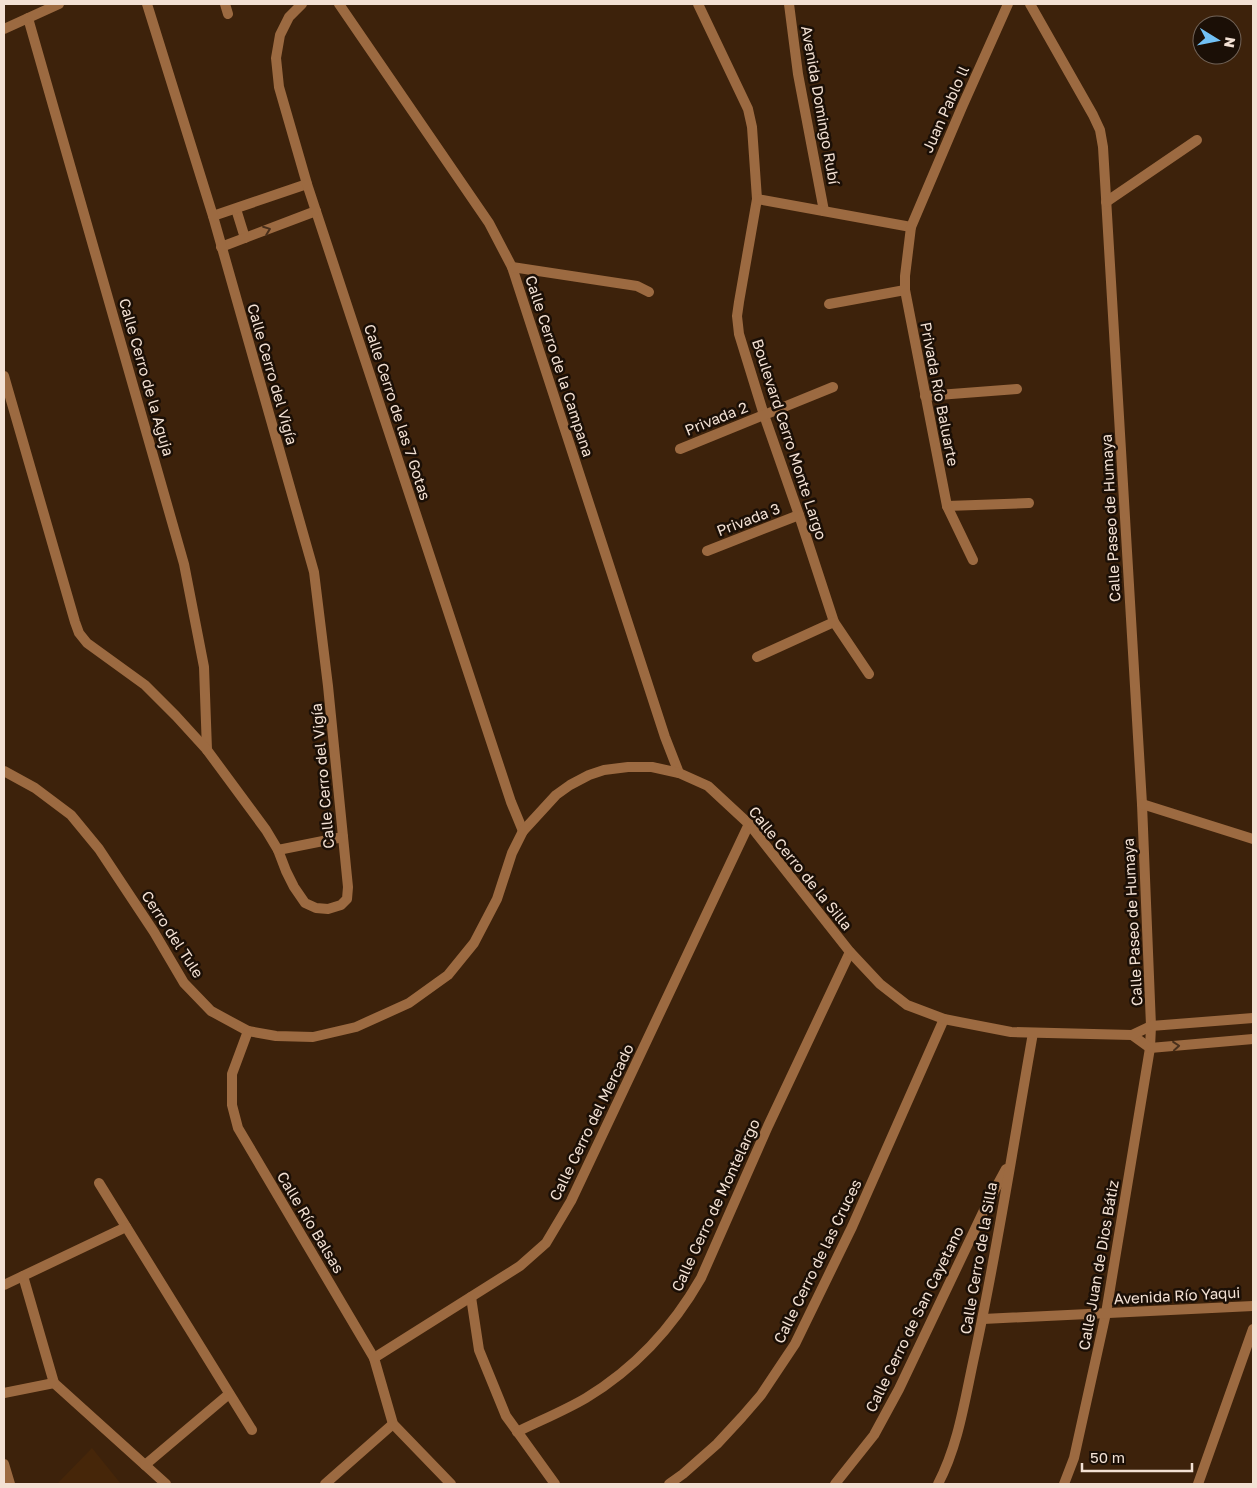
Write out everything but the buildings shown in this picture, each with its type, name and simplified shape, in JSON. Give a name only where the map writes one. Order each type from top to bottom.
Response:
[{"type":"street","points":[[4,29],[59,4]]},
{"type":"street","name":"Calle Cerro del Vigía","points":[[4,376],[75,622],[87,643],[144,685],[207,750],[266,830],[278,850],[294,887],[305,902],[316,908],[328,909],[341,905],[347,899],[348,887],[329,695],[314,572],[213,216],[147,4]]},
{"type":"street","name":"Calle Cerro de las 7 Gotas","points":[[302,4],[289,16],[280,36],[276,58],[279,87],[307,184],[511,802],[523,831]]},
{"type":"street","name":"Calle Cerro de la Campana","points":[[339,4],[489,224],[512,266],[662,728],[679,773]]},
{"type":"street","name":"Boulevard Cerro Monte Largo","points":[[698,4],[748,109],[752,127],[757,199],[738,302],[739,334],[764,415],[834,622],[869,674]]},
{"type":"street","name":"Avenida Domingo Rubí","points":[[789,4],[798,74],[824,211]]},
{"type":"street","name":"Juan Pablo ll","points":[[911,227],[1008,4]]},
{"type":"street","name":"Calle Paseo de Humaya","points":[[1030,4],[1094,115],[1100,130],[1103,147],[1142,804],[1152,1026],[1150,1048]]},
{"type":"street","name":"Calle Cerro de la Aguja","points":[[28,18],[184,564],[204,667],[207,750]]},
{"type":"street","points":[[1106,202],[1197,140]]},
{"type":"street","points":[[213,216],[307,184]]},
{"type":"street","points":[[757,199],[911,227]]},
{"type":"street","points":[[236,209],[245,238]]},
{"type":"street","points":[[221,247],[316,211]]},
{"type":"street","name":"Privada Río Baluarte","points":[[911,227],[905,290],[947,506],[973,560]]},
{"type":"street","points":[[512,266],[637,286],[649,292]]},
{"type":"street","points":[[829,304],[905,290]]},
{"type":"street","name":"Privada 2","points":[[680,449],[833,388]]},
{"type":"street","points":[[925,396],[1017,389]]},
{"type":"street","points":[[947,506],[1029,503]]},
{"type":"street","name":"Privada 3","points":[[708,551],[799,515]]},
{"type":"street","points":[[757,657],[834,622]]},
{"type":"street","name":"Calle Cerro de la Silla","points":[[523,831],[556,795],[589,775],[604,770],[628,767],[652,767],[679,773],[708,786],[748,824],[850,952],[880,984],[907,1005],[944,1019],[1011,1032],[1132,1035]]},
{"type":"street","name":"Cerro del Tule","points":[[4,771],[35,788],[71,815],[99,849],[154,932],[184,983],[212,1011],[248,1031],[276,1036],[312,1037],[356,1027],[409,1003],[448,975],[474,943],[497,899],[512,853],[523,831]]},
{"type":"street","points":[[1142,804],[1253,840]]},
{"type":"street","name":"Calle Cerro del Mercado","points":[[374,1358],[520,1266],[546,1243],[571,1201],[748,824]]},
{"type":"street","points":[[278,850],[342,837]]},
{"type":"street","name":"Calle Cerro de Montelargo","points":[[517,1432],[584,1399],[610,1382],[656,1341],[689,1299],[701,1278],[768,1126],[850,952]]},
{"type":"street","points":[[1253,1018],[1152,1026],[1132,1035],[1150,1048],[1253,1039]]},
{"type":"street","name":"Calle Cerro de las Cruces","points":[[669,1484],[717,1444],[762,1395],[795,1344],[852,1227],[944,1019]]},
{"type":"street","name":"Calle Río Balsas","points":[[248,1031],[232,1074],[232,1104],[238,1128],[374,1358],[392,1424]]},
{"type":"street","name":"Calle Cerro de la Silla","points":[[938,1484],[958,1431],[982,1319],[1033,1033]]},
{"type":"street","name":"Calle Juan de Dios Bátiz","points":[[1064,1484],[1074,1458],[1106,1313],[1150,1048]]},
{"type":"street","name":"Calle Cerro de San Cayetano","points":[[835,1484],[874,1435],[899,1389],[987,1204],[1010,1161]]},
{"type":"street","points":[[99,1183],[252,1430]]},
{"type":"street","points":[[4,1285],[126,1227]]},
{"type":"street","points":[[23,1276],[54,1382],[166,1484]]},
{"type":"street","points":[[471,1297],[479,1350],[506,1416],[554,1484]]},
{"type":"street","name":"Avenida Río Yaqui","points":[[982,1319],[1253,1306]]},
{"type":"street","points":[[1198,1484],[1253,1329]]},
{"type":"street","points":[[4,1393],[54,1382]]},
{"type":"street","points":[[145,1465],[230,1394]]},
{"type":"street","points":[[325,1484],[392,1424],[451,1484]]},
{"type":"street","points":[[4,1464],[10,1484]]},
{"type":"shaded area","points":[[92,1448],[121,1484],[57,1484]]}]
